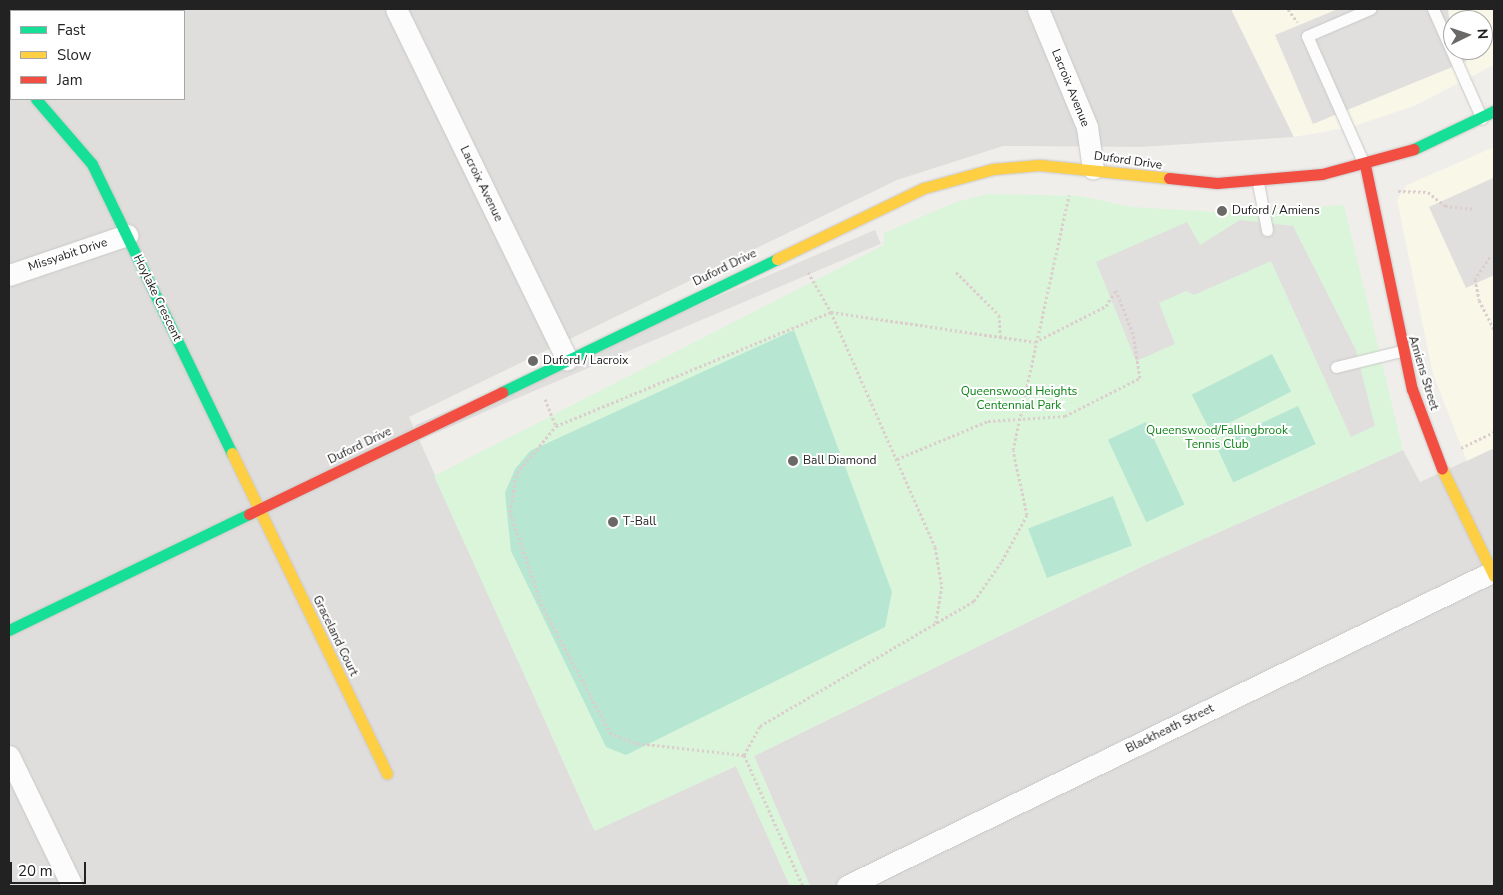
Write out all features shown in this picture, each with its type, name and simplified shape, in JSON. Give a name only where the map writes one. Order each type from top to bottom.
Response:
[{"type":"street","name":"Lacroix Avenue","points":[[396,9],[567,359]]},
{"type":"street","name":"Lacroix Avenue","points":[[1038,9],[1087,127],[1083,169]]},
{"type":"street","name":"Hoylake Crescent","points":[[37,100],[92,164],[258,511]]},
{"type":"street","name":"Duford Drive","points":[[9,630],[258,511],[567,359],[796,250],[958,177],[993,169],[1083,169],[1175,182],[1258,183],[1364,165],[1490,117]]},
{"type":"street","name":"Amiens Street","points":[[1364,165],[1401,351],[1438,460],[1493,574]]},
{"type":"street","name":"Missyabit Drive","points":[[9,275],[127,236]]},
{"type":"street","name":"Graceland Court","points":[[258,511],[387,774]]},
{"type":"street","name":"Blackheath Street","points":[[847,886],[1493,574]]},
{"type":"street","points":[[9,756],[72,886]]},
{"type":"lane","points":[[1364,165],[1307,36],[1370,9]]},
{"type":"lane","points":[[1433,9],[1490,117]]},
{"type":"lane","points":[[1258,183],[1267,230]]},
{"type":"lane","points":[[1336,367],[1401,351]]},
{"type":"path","points":[[744,755],[760,726],[974,601],[1027,515],[1013,450],[1035,342],[1083,169]]},
{"type":"path","points":[[1393,190],[1428,192],[1445,206],[1472,209]]},
{"type":"path","points":[[796,250],[831,312],[898,459],[935,547],[942,586],[935,624]]},
{"type":"path","points":[[1490,257],[1475,279],[1478,300],[1494,329]]},
{"type":"path","points":[[956,272],[999,315],[1000,336]]},
{"type":"path","points":[[744,755],[635,742],[611,734],[542,606],[510,512],[510,494],[517,473],[556,426],[831,312],[1035,342],[1084,319],[1106,306],[1116,290],[1133,334],[1140,378],[1065,416],[988,421],[898,459]]},
{"type":"path","points":[[1458,449],[1494,432]]},
{"type":"path","points":[[744,755],[803,886]]},
{"type":"shaded area","points":[[9,9],[1231,9],[1294,137],[1140,147],[1003,146],[897,180],[409,417],[594,830],[736,766],[790,886],[9,886]]},
{"type":"shaded area","points":[[1231,9],[1494,9],[1494,65],[1414,106],[1351,127],[1294,137]]},
{"type":"shaded area","points":[[1338,9],[1448,9],[1443,10],[1443,60],[1467,61],[1313,124],[1275,35]]},
{"type":"shaded area","points":[[1494,147],[1494,448],[1467,461],[1433,374],[1397,200],[1407,185]]},
{"type":"shaded area","points":[[1493,178],[1494,275],[1466,288],[1429,207]]},
{"type":"shaded area","points":[[1240,220],[1293,226],[1356,350],[1375,426],[1351,437],[1271,261],[1194,295],[1186,291],[1159,303],[1175,344],[1136,361],[1096,262],[1187,222],[1200,245]]},
{"type":"shaded area","points":[[875,230],[881,244],[421,439],[415,425]]},
{"type":"shaded area","points":[[1494,448],[1494,886],[810,886],[754,756],[1145,565],[1403,450],[1420,482]]},
{"type":"green space","name":"Queenswood Heights Centennial Park","points":[[989,194],[1080,196],[1132,207],[1233,213],[1344,205],[1403,450],[1145,565],[754,756],[810,886],[790,886],[736,766],[595,831],[434,476],[884,245],[884,233],[956,202]]},
{"type":"green space","points":[[794,330],[892,592],[885,627],[626,755],[606,747],[511,551],[505,493],[515,469],[530,451]]},
{"type":"green space","points":[[1272,354],[1291,391],[1211,432],[1192,395]]},
{"type":"green space","points":[[1298,406],[1316,444],[1233,483],[1216,444]]},
{"type":"green space","points":[[1146,422],[1184,504],[1146,522],[1108,440]]},
{"type":"green space","points":[[1113,496],[1132,545],[1047,578],[1028,529]]},
{"type":"traffic: fast","points":[[37,100],[92,164],[232,453]]},
{"type":"traffic: fast","points":[[1414,149],[1494,111]]},
{"type":"traffic: fast","points":[[502,392],[777,259]]},
{"type":"traffic: fast","points":[[9,630],[249,514]]},
{"type":"traffic: slow","points":[[777,259],[924,188],[993,169],[1039,165],[1169,178]]},
{"type":"traffic: slow","points":[[232,453],[387,774]]},
{"type":"traffic: slow","points":[[1442,469],[1494,576]]},
{"type":"traffic: jam","points":[[1169,178],[1217,183],[1322,174],[1414,149]]},
{"type":"traffic: jam","points":[[1365,165],[1412,389],[1442,469]]},
{"type":"traffic: jam","points":[[249,514],[502,392]]},
{"type":"place","name":"Duford / Amiens","points":[[1222,211]]},
{"type":"place","name":"Duford / Lacroix","points":[[533,361]]},
{"type":"place","name":"Ball Diamond","points":[[793,461]]},
{"type":"place","name":"T-Ball","points":[[613,522]]},
{"type":"park label","name":"Queenswood/Fallingbrook Tennis Club","points":[[1217,438]]}]
